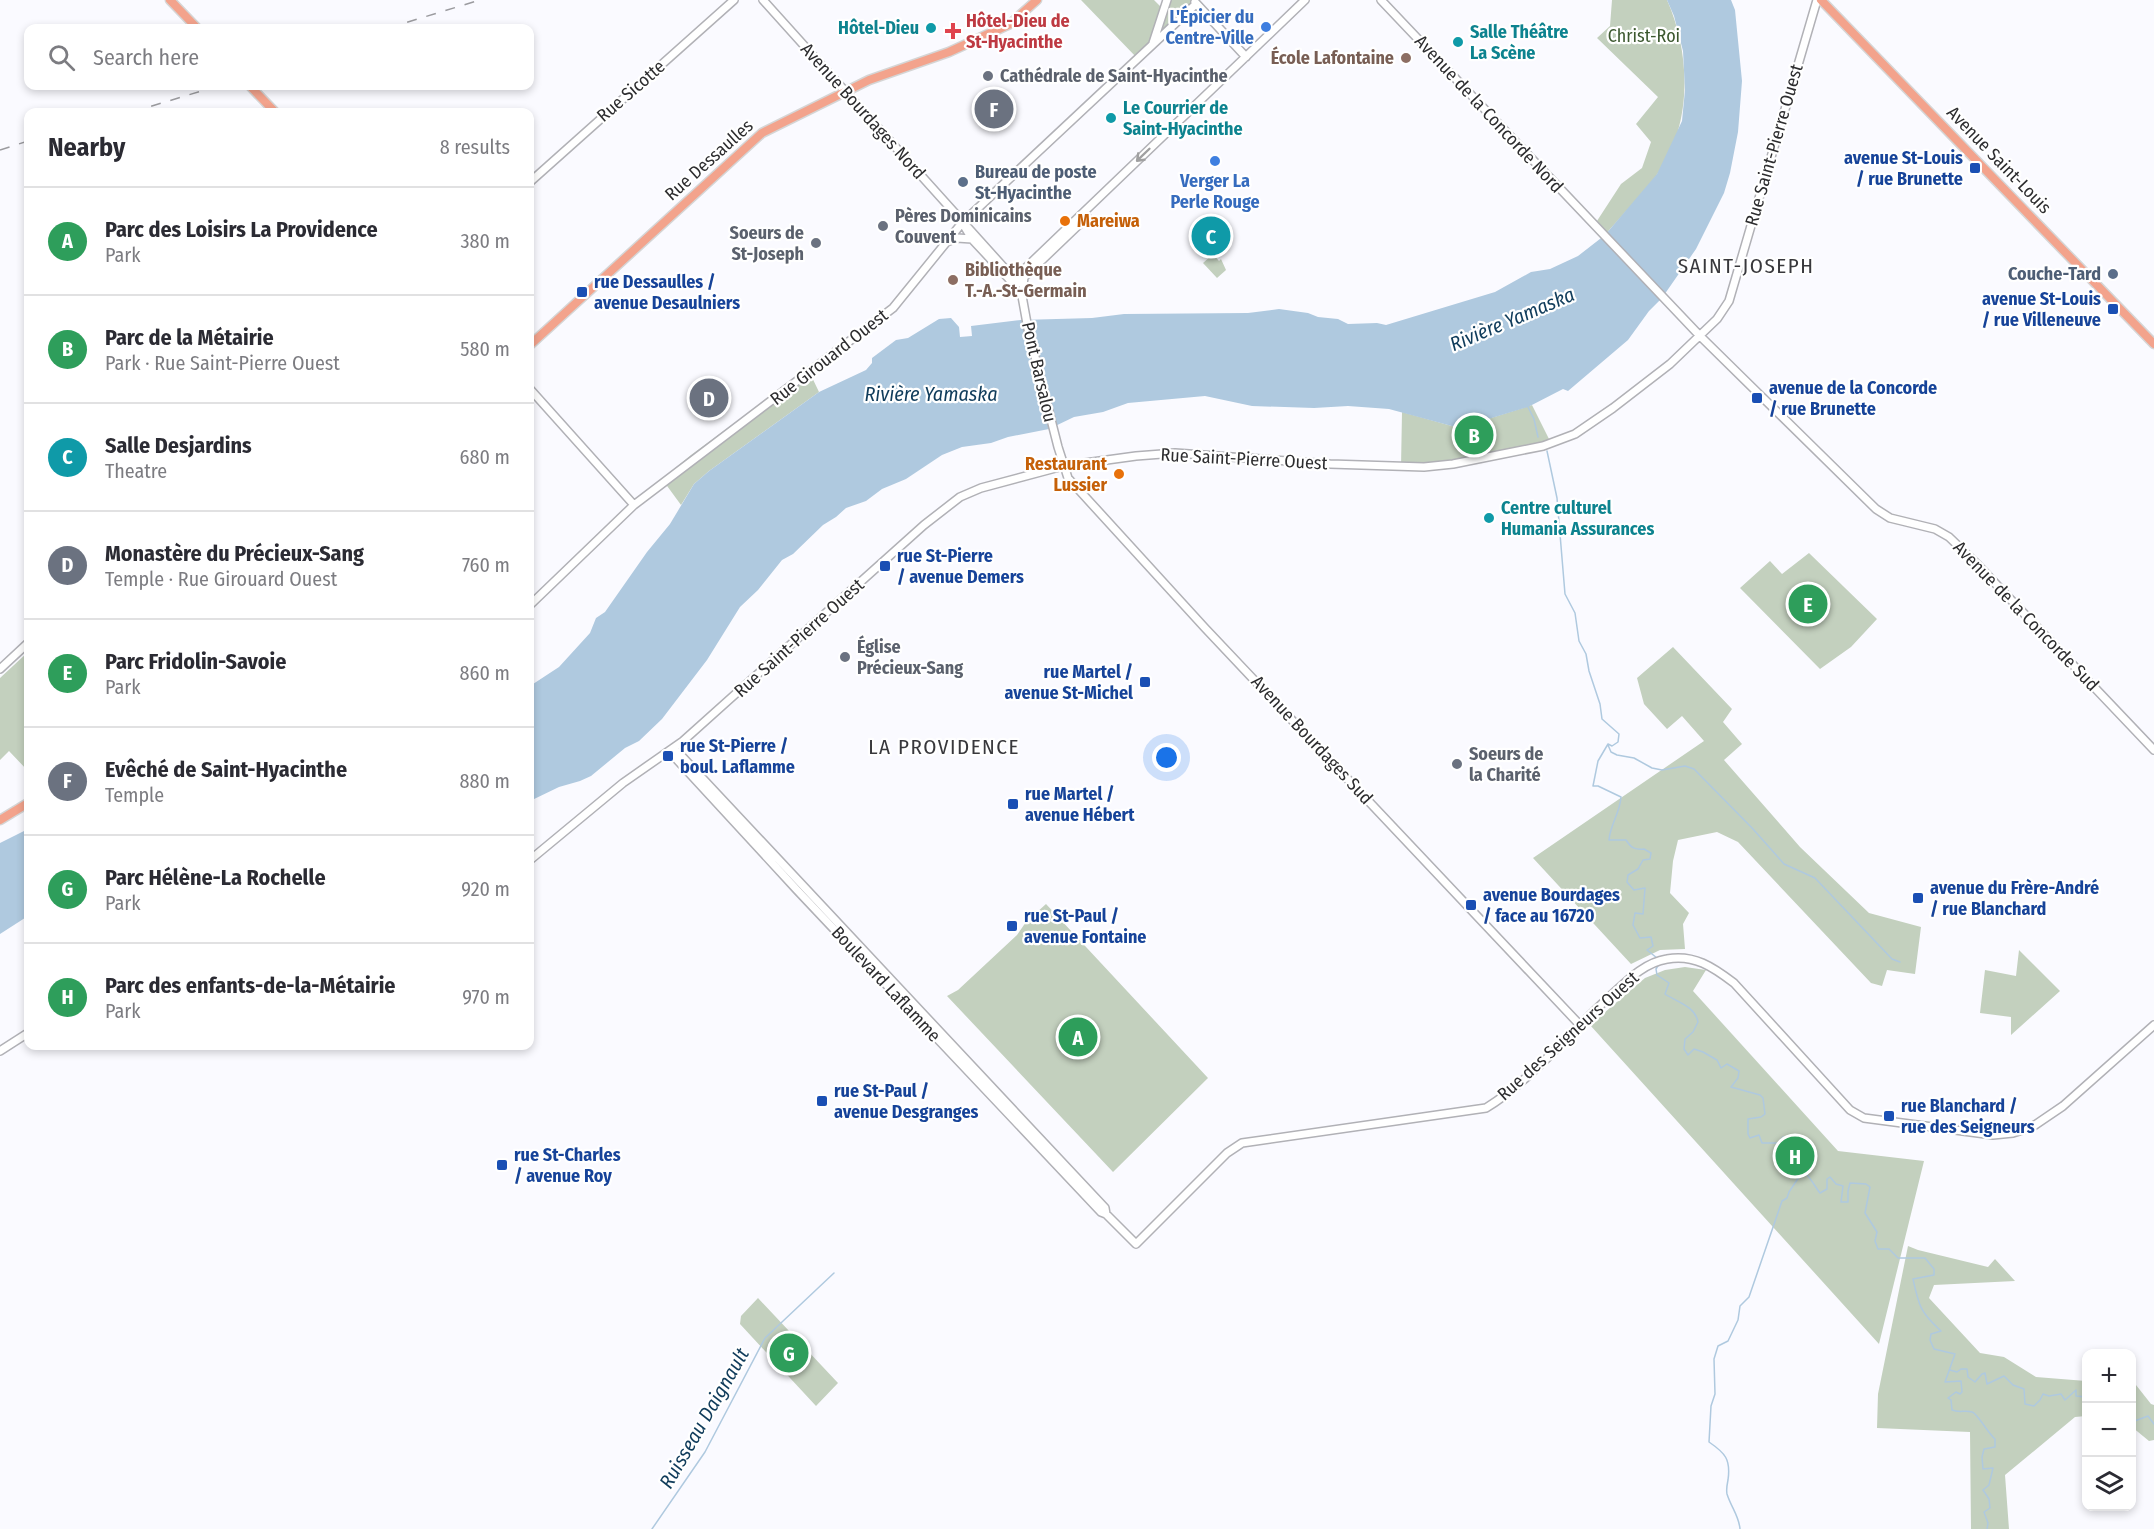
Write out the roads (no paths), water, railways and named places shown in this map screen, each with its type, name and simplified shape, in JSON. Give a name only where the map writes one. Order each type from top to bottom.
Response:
[{"type":"main road","points":[[170,0],[193,24]]},
{"type":"main road","name":"Rue Dessaulles","points":[[534,341],[762,133],[869,80],[949,52],[1010,24],[1036,0]]},
{"type":"main road","name":"Avenue Saint-Louis","points":[[1819,0],[2154,344]]},
{"type":"main road","points":[[254,90],[271,108]]},
{"type":"main road","points":[[0,820],[24,805]]},
{"type":"street","name":"Rue Sicotte","points":[[534,178],[734,0]]},
{"type":"street","name":"Avenue Bourdages Nord","points":[[763,0],[962,223],[972,239],[1005,276],[1018,282]]},
{"type":"street","name":"Rue Girouard Ouest","points":[[534,601],[634,505],[893,308],[962,223],[1152,45],[1167,0]]},
{"type":"street","points":[[1018,282],[1305,0]]},
{"type":"street","name":"Avenue de la Concorde Nord","points":[[1381,0],[1675,309]]},
{"type":"street","name":"Rue Saint-Pierre Ouest","points":[[534,857],[623,783],[672,749],[924,525],[960,497],[981,488],[1063,466],[1174,453],[1401,467],[1453,464],[1544,446],[1575,434],[1670,364],[1717,319],[1729,301],[1819,0]]},
{"type":"street","points":[[1152,45],[1195,2],[1246,57]]},
{"type":"street","points":[[1018,282],[1078,226],[1085,215]]},
{"type":"street","name":"Avenue Bourdages Nord","points":[[962,223],[1018,282],[1023,298]]},
{"type":"street","points":[[947,241],[957,238],[972,239]]},
{"type":"street","name":"Pont Barsalou","points":[[1023,298],[1058,447]]},
{"type":"street","name":"Avenue de la Concorde Sud","points":[[1675,309],[1876,508],[1890,518],[1924,525],[1948,537],[1976,562],[2154,750]]},
{"type":"street","points":[[534,393],[634,505]]},
{"type":"street","name":"Avenue Bourdages Sud","points":[[1058,447],[1068,478],[1205,628],[1580,1024]]},
{"type":"street","points":[[0,669],[24,647]]},
{"type":"street","name":"Boulevard Laflamme","points":[[672,749],[1105,1208],[1106,1214],[1136,1244]]},
{"type":"street","name":"Rue des Seigneurs Ouest","points":[[1136,1244],[1227,1153],[1242,1143],[1486,1108],[1507,1095],[1633,976],[1647,965],[1666,959],[1683,958],[1702,962],[1716,969],[1734,983],[1850,1110],[1863,1118],[1963,1132],[1993,1135],[2013,1133],[2032,1127],[2063,1106],[2154,1025]]},
{"type":"street","points":[[0,1051],[24,1036]]},
{"type":"water","name":"Rivière Yamaska","points":[[1667,0],[1731,0],[1735,10],[1742,81],[1738,132],[1730,173],[1724,193],[1696,249],[1662,298],[1649,311],[1628,340],[1568,391],[1563,389],[1528,407],[1459,428],[1389,409],[1348,406],[1314,408],[1252,406],[1205,396],[1128,403],[1103,412],[1074,417],[1049,429],[1008,437],[991,443],[962,447],[942,455],[906,479],[882,489],[866,501],[846,508],[823,525],[793,554],[782,560],[758,590],[740,607],[707,660],[662,719],[639,741],[625,748],[591,776],[559,787],[534,799],[534,683],[559,667],[590,633],[596,618],[605,612],[647,552],[670,524],[694,484],[819,392],[866,370],[872,363],[872,358],[896,340],[908,338],[939,319],[951,318],[959,327],[960,337],[972,336],[971,326],[1021,320],[1092,318],[1124,314],[1248,313],[1279,309],[1338,319],[1348,324],[1386,325],[1495,292],[1531,272],[1550,269],[1578,256],[1605,235],[1657,174],[1682,121],[1685,90],[1683,51],[1674,16]]},
{"type":"water","points":[[24,831],[24,919],[0,934],[0,843]]},
{"type":"waterway","points":[[1528,407],[1534,419],[1538,437]]},
{"type":"waterway","points":[[1547,451],[1557,498],[1565,594],[1575,613],[1579,641],[1586,654],[1602,719],[1619,734],[1618,742],[1612,746],[1608,744],[1598,761],[1593,786],[1598,786],[1621,797],[1609,840],[1626,840],[1634,848],[1644,849],[1651,853],[1650,859],[1643,860],[1638,869],[1628,875],[1627,882],[1634,890],[1645,888],[1643,914],[1635,913],[1633,925],[1640,938],[1651,937],[1653,946],[1647,950],[1657,958]]},
{"type":"waterway","points":[[1608,745],[1611,752],[1634,758],[1652,768],[1662,770],[1685,766],[1694,769],[1784,864],[1815,878],[1892,959],[1900,962]]},
{"type":"waterway","points":[[1659,964],[1656,969],[1657,975],[1669,983],[1665,994],[1689,1008],[1698,1022],[1693,1032],[1685,1039],[1684,1049],[1688,1055],[1694,1049],[1717,1060],[1721,1068],[1727,1064],[1739,1071],[1738,1078],[1731,1087],[1760,1095],[1763,1098],[1765,1114],[1748,1119],[1750,1138],[1759,1135],[1762,1143],[1778,1143],[1783,1137],[1789,1140],[1791,1152],[1808,1153],[1804,1164],[1805,1173],[1820,1193],[1827,1189],[1827,1179],[1830,1177],[1836,1184],[1843,1186],[1841,1202],[1848,1202],[1850,1183],[1866,1184],[1870,1187],[1865,1213],[1877,1232],[1875,1241],[1878,1249],[1889,1249],[1898,1258],[1925,1258],[1934,1269],[1934,1275],[1913,1279],[1921,1308],[1941,1331],[1931,1334],[1930,1340],[1934,1349],[1955,1354],[1945,1382],[1961,1381],[1962,1392],[1960,1394],[1956,1392],[1948,1398],[1951,1400],[1952,1410],[1974,1413],[1995,1439],[1995,1447],[1984,1449],[1982,1457],[1983,1469],[1993,1468],[1989,1485],[1983,1490],[1989,1499],[1990,1508],[1984,1512],[1988,1523],[1987,1529]]},
{"type":"waterway","points":[[1740,1529],[1727,1494],[1728,1462],[1723,1453],[1709,1442],[1711,1406],[1715,1394],[1714,1359],[1718,1346],[1728,1341],[1738,1320],[1740,1306],[1749,1297],[1782,1201],[1787,1198],[1801,1174],[1804,1174]]},
{"type":"waterway","name":"Ruisseau Daignault","points":[[652,1529],[705,1452],[765,1338],[834,1273]]},
{"type":"waterway","points":[[1950,1370],[1957,1372],[1967,1369],[1968,1377],[1975,1382],[1985,1373],[1987,1384],[2004,1376],[2013,1385],[2024,1389],[2025,1404],[2034,1406],[2043,1394],[2049,1396],[2061,1394],[2065,1400],[2076,1390],[2076,1396],[2082,1397]]},
{"type":"waterway","points":[[2136,1420],[2148,1416],[2154,1424]]},
{"type":"railway","points":[[401,24],[480,0]]},
{"type":"railway","points":[[145,108],[205,90]]},
{"type":"railway","points":[[0,150],[24,142]]},
{"type":"place","name":"L'Épicier du Centre-Ville","points":[[1266,27]]},
{"type":"place","name":"Hôtel-Dieu","points":[[931,28]]},
{"type":"place","name":"Hôtel-Dieu de St-Hyacinthe","points":[[953,31]]},
{"type":"place","name":"Salle Théâtre La Scène","points":[[1458,42]]},
{"type":"place","name":"École Lafontaine","points":[[1406,58]]},
{"type":"place","name":"Cathédrale de Saint-Hyacinthe","points":[[988,76]]},
{"type":"place","name":"Evêché de Saint-Hyacinthe","points":[[994,109]]},
{"type":"place","name":"Le Courrier de Saint-Hyacinthe","points":[[1111,118]]},
{"type":"place","name":"Verger La Perle Rouge","points":[[1215,161]]},
{"type":"place","name":"avenue St-Louis / rue Brunette","points":[[1975,168]]},
{"type":"place","name":"Bureau de poste St-Hyacinthe","points":[[963,182]]},
{"type":"place","name":"Mareiwa","points":[[1065,221]]},
{"type":"place","name":"Pères Dominicains Couvent","points":[[883,226]]},
{"type":"place","name":"Salle Desjardins","points":[[1211,236]]},
{"type":"place","name":"Soeurs de St-Joseph","points":[[816,243]]},
{"type":"place","name":"Couche-Tard","points":[[2113,274]]},
{"type":"place","name":"Bibliothèque T.-A.-St-Germain","points":[[953,280]]},
{"type":"place","name":"rue Dessaulles / avenue Desaulniers","points":[[582,292]]},
{"type":"place","name":"avenue St-Louis / rue Villeneuve","points":[[2113,309]]},
{"type":"place","name":"Monastère du Précieux-Sang","points":[[709,398]]},
{"type":"place","name":"avenue de la Concorde / rue Brunette","points":[[1757,398]]},
{"type":"place","name":"Parc de la Métairie","points":[[1474,435]]},
{"type":"place","name":"Restaurant Lussier","points":[[1119,474]]},
{"type":"place","name":"Centre culturel Humania Assurances","points":[[1489,518]]},
{"type":"place","name":"rue St-Pierre / avenue Demers","points":[[885,566]]},
{"type":"place","name":"Parc Fridolin-Savoie","points":[[1808,604]]},
{"type":"place","name":"Église Précieux-Sang","points":[[845,657]]},
{"type":"place","name":"rue Martel / avenue St-Michel","points":[[1145,682]]},
{"type":"place","name":"rue St-Pierre / boul. Laflamme","points":[[668,756]]},
{"type":"place","name":"Soeurs de la Charité","points":[[1457,764]]},
{"type":"place","name":"rue Martel / avenue Hébert","points":[[1013,804]]},
{"type":"place","name":"avenue du Frère-André / rue Blanchard","points":[[1918,898]]},
{"type":"place","name":"avenue Bourdages / face au 16720","points":[[1471,905]]},
{"type":"place","name":"rue St-Paul / avenue Fontaine","points":[[1012,926]]},
{"type":"place","name":"Parc des Loisirs La Providence","points":[[1078,1037]]},
{"type":"place","name":"rue St-Paul / avenue Desgranges","points":[[822,1101]]},
{"type":"place","name":"rue Blanchard / rue des Seigneurs","points":[[1889,1116]]},
{"type":"place","name":"Parc des enfants-de-la-Métairie","points":[[1795,1156]]},
{"type":"place","name":"rue St-Charles / avenue Roy","points":[[502,1165]]},
{"type":"place","name":"Parc Hélène-La Rochelle","points":[[789,1353]]},
{"type":"district","name":"SAINT-JOSEPH","points":[[1746,266]]},
{"type":"district","name":"LA PROVIDENCE","points":[[944,747]]},
{"type":"park label","name":"Christ-Roi","points":[[1644,36]]}]
